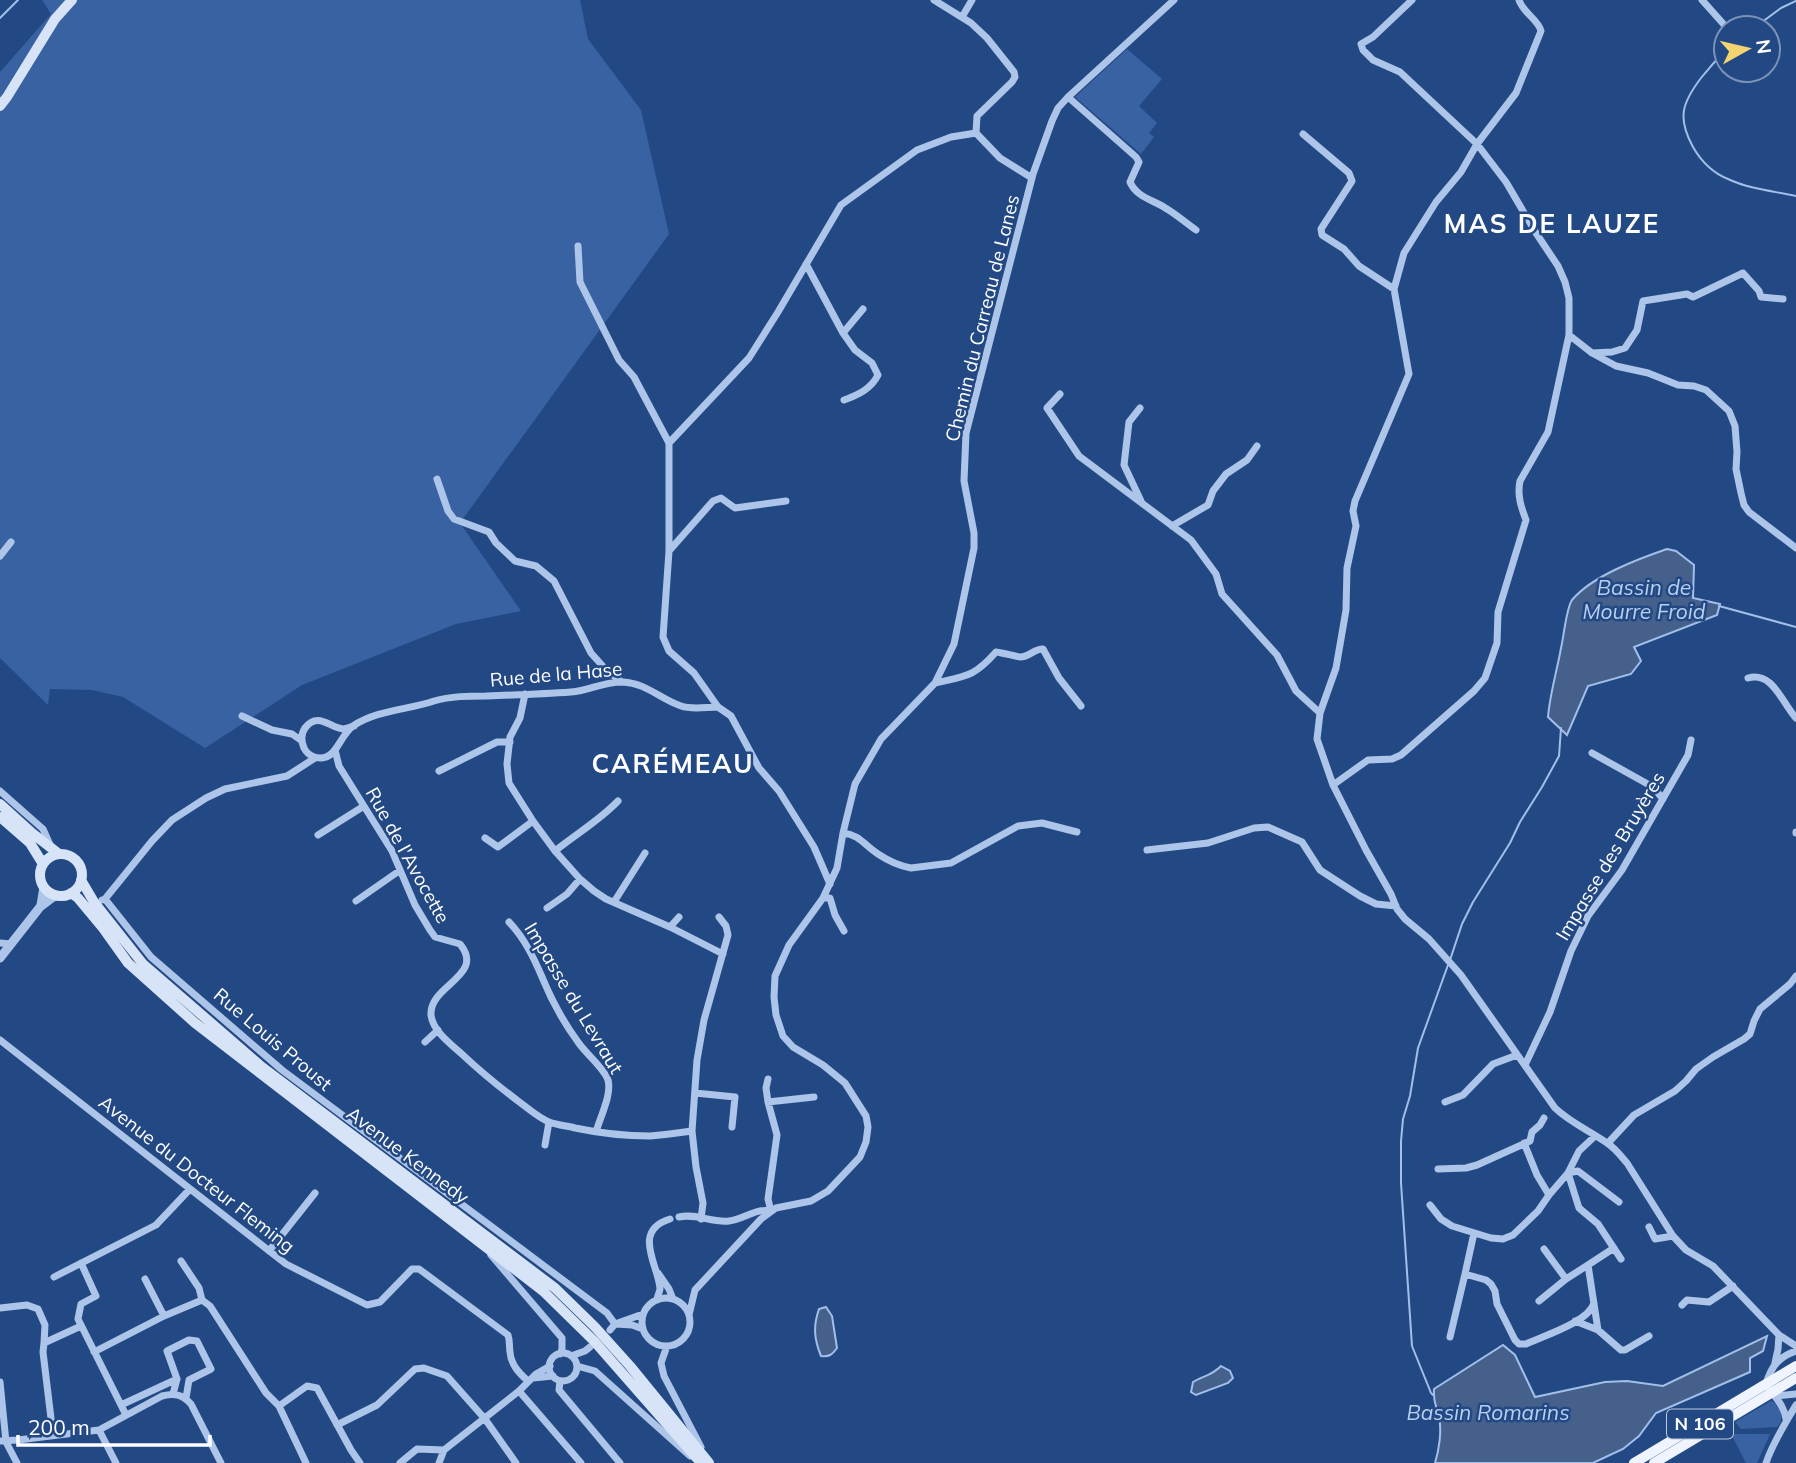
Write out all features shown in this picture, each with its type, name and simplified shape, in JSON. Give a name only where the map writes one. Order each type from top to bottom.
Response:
[{"type":"main road","points":[[0,106],[55,19],[72,0]]},
{"type":"main road","points":[[0,804],[55,851],[77,861],[81,880],[71,893],[56,895],[44,887],[40,876],[43,864],[55,851]]},
{"type":"main road","points":[[0,817],[30,843],[43,864]]},
{"type":"main road","name":"Avenue Kennedy","points":[[81,880],[94,902],[144,964],[262,1067],[555,1288],[595,1327],[710,1463]]},
{"type":"main road","name":"Avenue Kennedy","points":[[71,893],[103,928],[128,963],[195,1023],[543,1291],[594,1341],[700,1463]]},
{"type":"main road","name":"N 106","points":[[1654,1463],[1771,1391],[1796,1366]]},
{"type":"main road","name":"N 106","points":[[1634,1463],[1796,1378]]},
{"type":"street","points":[[934,0],[971,23],[987,38],[1014,72],[1012,82],[977,116],[976,133],[1000,158],[1032,178]]},
{"type":"street","points":[[962,17],[972,0]]},
{"type":"street","name":"Chemin du Carreau de Lanes","points":[[689,1314],[695,1290],[761,1219],[783,1205],[811,1201],[828,1191],[860,1157],[866,1142],[866,1116],[845,1083],[824,1065],[793,1047],[783,1036],[776,1015],[775,976],[789,945],[823,898],[837,868],[855,784],[881,739],[935,683],[954,644],[974,548],[964,481],[966,433],[1032,178],[1052,121],[1058,108],[1068,97],[1174,0]]},
{"type":"street","points":[[1334,785],[1368,760],[1392,759],[1401,755],[1474,691],[1485,678],[1497,643],[1498,612],[1526,520],[1520,506],[1518,488],[1548,432],[1569,335],[1569,298],[1558,267],[1506,182],[1477,144],[1400,72],[1373,60],[1363,50],[1361,44],[1373,37],[1412,0]]},
{"type":"street","points":[[1519,0],[1541,32],[1516,93],[1477,144],[1461,173],[1436,202],[1404,253],[1394,289],[1409,374],[1355,501],[1353,511],[1356,526],[1347,569],[1346,610],[1336,668],[1320,713],[1317,739],[1334,785],[1391,894],[1393,906],[1450,962],[1555,1108],[1608,1143],[1627,1163],[1673,1236],[1686,1250],[1713,1266],[1779,1335],[1796,1348],[1775,1363],[1770,1371],[1771,1391],[1784,1409],[1787,1419]]},
{"type":"street","points":[[1702,0],[1714,14]]},
{"type":"street","points":[[1068,97],[1136,157],[1139,162],[1130,182],[1133,189],[1196,230]]},
{"type":"street","points":[[669,443],[749,358],[843,203],[917,150],[951,137],[976,133]]},
{"type":"street","points":[[1303,134],[1349,173],[1352,181],[1321,229],[1322,235],[1344,249],[1359,266],[1394,289]]},
{"type":"street","points":[[578,246],[580,282],[619,360],[634,377],[669,443],[669,551],[663,637],[669,651],[694,673],[718,707],[731,716],[759,768],[779,791],[814,847],[830,884]]},
{"type":"street","points":[[806,264],[843,333],[855,350],[872,363],[878,375],[868,388],[855,397],[844,400]]},
{"type":"street","points":[[1592,353],[1625,348],[1637,330],[1643,300],[1687,294],[1693,297],[1743,273],[1761,297],[1783,299]]},
{"type":"street","points":[[843,333],[863,309]]},
{"type":"street","points":[[1569,335],[1592,353],[1616,366],[1706,390],[1729,411],[1735,426],[1736,469],[1744,505],[1749,512],[1796,548]]},
{"type":"street","points":[[1060,394],[1047,408],[1079,456],[1191,540],[1216,574],[1222,594],[1277,655],[1296,691],[1320,713]]},
{"type":"street","points":[[1140,408],[1129,422],[1124,465],[1142,502]]},
{"type":"street","points":[[1172,526],[1208,505],[1213,491],[1226,474],[1247,460],[1257,446]]},
{"type":"street","points":[[436,479],[448,511],[454,519],[489,532],[496,543],[515,561],[536,566],[554,581],[592,653],[608,672],[622,682]]},
{"type":"street","points":[[669,551],[713,501],[721,498],[735,508],[786,500]]},
{"type":"street","points":[[0,556],[11,542]]},
{"type":"street","points":[[935,683],[966,676],[982,668],[996,652],[1020,657],[1043,649],[1059,678],[1081,706]]},
{"type":"street","points":[[1748,678],[1759,677],[1766,680],[1783,698],[1796,718]]},
{"type":"street","name":"Rue de la Hase","points":[[354,726],[373,716],[442,699],[575,692],[613,682],[638,684],[666,700],[688,708],[718,707]]},
{"type":"street","points":[[525,694],[520,718],[510,742],[507,764],[509,783],[555,851],[580,879],[606,899],[723,954]]},
{"type":"street","points":[[242,716],[272,730],[292,734],[302,741]]},
{"type":"street","points":[[292,734],[303,731],[314,721],[327,722],[343,729],[354,726]]},
{"type":"street","points":[[333,725],[339,735],[339,741]]},
{"type":"street","points":[[325,758],[354,726]]},
{"type":"street","points":[[303,731],[302,741],[306,751],[315,758]]},
{"type":"street","name":"Impasse des Bruyères","points":[[1525,1065],[1550,1012],[1571,951],[1588,916],[1622,870],[1688,755],[1691,740]]},
{"type":"street","points":[[439,771],[497,742],[510,742]]},
{"type":"street","points":[[335,750],[339,766]]},
{"type":"street","points":[[300,766],[306,751]]},
{"type":"street","points":[[1592,753],[1653,787],[1663,799]]},
{"type":"street","points":[[94,902],[106,900],[172,820],[206,798],[225,789],[287,776],[315,758],[330,759],[339,766]]},
{"type":"street","name":"Rue de l'Avocette","points":[[339,766],[392,851],[399,871],[430,930],[435,937],[460,944],[467,954],[466,967],[436,1000],[431,1010],[433,1023],[438,1030]]},
{"type":"street","points":[[0,791],[43,830],[55,851]]},
{"type":"street","points":[[555,851],[609,811],[618,801]]},
{"type":"street","points":[[318,835],[364,806]]},
{"type":"street","points":[[485,838],[498,847],[533,821]]},
{"type":"street","points":[[843,833],[854,834],[879,855],[911,868],[951,863],[1018,826],[1035,822],[1077,832]]},
{"type":"street","points":[[1147,850],[1208,844],[1254,828],[1268,827],[1302,842],[1320,870],[1350,890],[1376,904],[1393,906]]},
{"type":"street","points":[[614,902],[645,853]]},
{"type":"street","points":[[356,901],[399,871]]},
{"type":"street","points":[[547,908],[567,894],[580,879]]},
{"type":"street","points":[[40,907],[44,887]]},
{"type":"street","points":[[1,955],[40,907],[56,895]]},
{"type":"street","points":[[823,898],[830,898],[844,931]]},
{"type":"street","name":"Rue Louis Proust","points":[[106,900],[151,957],[282,1070],[607,1313],[613,1327]]},
{"type":"street","points":[[670,927],[679,916]]},
{"type":"street","points":[[701,1219],[704,1203],[692,1131],[697,1060],[703,1024],[728,935],[726,926],[719,917]]},
{"type":"street","name":"Impasse du Levraut","points":[[509,922],[536,960],[542,977],[577,1041],[589,1058],[602,1069],[607,1079],[607,1097],[596,1132]]},
{"type":"street","points":[[0,943],[11,944]]},
{"type":"street","points":[[1608,1143],[1634,1115],[1675,1091],[1696,1069],[1750,1034],[1760,1009],[1796,976]]},
{"type":"street","points":[[425,1042],[438,1030],[477,1068],[549,1122],[596,1132],[648,1136],[692,1131]]},
{"type":"street","name":"Avenue du Docteur Fleming","points":[[0,1040],[286,1264],[368,1305],[380,1302],[412,1269],[419,1269],[508,1335],[510,1355],[516,1370],[531,1379]]},
{"type":"street","points":[[1445,1102],[1463,1095],[1493,1064],[1517,1055]]},
{"type":"street","points":[[680,1217],[689,1215],[701,1219],[729,1221],[763,1209],[771,1211],[768,1199],[777,1135],[768,1102],[768,1079]]},
{"type":"street","points":[[695,1093],[735,1097],[732,1126]]},
{"type":"street","points":[[768,1102],[814,1097]]},
{"type":"street","points":[[1438,1169],[1477,1165],[1530,1141],[1532,1132],[1544,1118]]},
{"type":"street","points":[[545,1145],[549,1122]]},
{"type":"street","points":[[1430,1205],[1441,1219],[1452,1226],[1491,1238],[1503,1239],[1513,1235],[1538,1211],[1568,1173],[1579,1151],[1595,1136]]},
{"type":"street","points":[[1524,1143],[1537,1175],[1549,1195]]},
{"type":"street","points":[[1568,1173],[1578,1171],[1619,1202]]},
{"type":"street","points":[[1568,1173],[1578,1208],[1598,1223],[1621,1259]]},
{"type":"street","points":[[54,1277],[156,1225],[190,1189]]},
{"type":"street","points":[[269,1251],[315,1193]]},
{"type":"street","points":[[657,1300],[660,1290],[649,1251],[651,1236],[659,1224],[670,1219]]},
{"type":"street","points":[[1649,1227],[1655,1239],[1673,1236]]},
{"type":"street","points":[[1450,1338],[1475,1233]]},
{"type":"street","points":[[439,1463],[444,1450],[519,1391],[541,1370],[550,1366],[562,1349],[562,1338],[481,1244]]},
{"type":"street","points":[[1539,1301],[1566,1279],[1614,1248]]},
{"type":"street","points":[[1544,1249],[1566,1279]]},
{"type":"street","points":[[181,1261],[199,1288],[202,1300],[210,1306],[266,1394],[279,1406],[306,1463]]},
{"type":"street","points":[[81,1263],[96,1296],[81,1304],[78,1319],[126,1415]]},
{"type":"street","points":[[1588,1265],[1598,1330]]},
{"type":"street","points":[[643,1314],[643,1329],[647,1337],[667,1346],[682,1339],[690,1325],[685,1307],[676,1300],[654,1266]]},
{"type":"street","points":[[1465,1274],[1491,1284],[1497,1304],[1519,1343],[1526,1344],[1575,1321],[1589,1312],[1594,1303]]},
{"type":"street","points":[[145,1279],[164,1316]]},
{"type":"street","points":[[1682,1305],[1687,1300],[1709,1302],[1733,1286]]},
{"type":"street","points":[[613,1327],[643,1314],[650,1304],[657,1300],[676,1300],[695,1290]]},
{"type":"street","points":[[94,1352],[202,1300]]},
{"type":"street","points":[[0,1308],[27,1305],[38,1309],[46,1325],[43,1352],[53,1435]]},
{"type":"street","points":[[1575,1321],[1598,1330],[1621,1350],[1649,1336]]},
{"type":"street","points":[[613,1327],[632,1325],[643,1329]]},
{"type":"street","points":[[44,1343],[81,1326]]},
{"type":"street","points":[[1775,1363],[1779,1335]]},
{"type":"street","points":[[189,1340],[197,1341],[211,1369],[189,1380],[180,1396],[167,1351],[189,1340]]},
{"type":"street","points":[[667,1346],[661,1363],[664,1376],[710,1463]]},
{"type":"street","points":[[531,1379],[574,1377],[577,1364],[587,1349],[571,1356],[560,1354]]},
{"type":"street","points":[[571,1356],[577,1364],[595,1371],[700,1463]]},
{"type":"street","points":[[550,1366],[560,1379],[559,1390],[620,1463]]},
{"type":"street","points":[[337,1424],[377,1405],[415,1369],[424,1368],[447,1376],[485,1419],[516,1463]]},
{"type":"street","points":[[121,1405],[177,1379]]},
{"type":"street","points":[[0,1382],[3,1441],[17,1463]]},
{"type":"street","points":[[279,1406],[307,1386],[317,1388],[360,1463]]},
{"type":"street","points":[[519,1391],[580,1463]]},
{"type":"street","points":[[1771,1391],[1796,1394]]},
{"type":"street","points":[[3,1441],[99,1430],[162,1396],[180,1396],[191,1404],[221,1463]]},
{"type":"street","points":[[1766,1463],[1796,1405]]},
{"type":"street","points":[[99,1430],[116,1463]]},
{"type":"street","points":[[400,1463],[417,1449],[444,1450]]},
{"type":"shaded area","points":[[42,0],[580,0],[588,39],[641,110],[669,234],[460,523],[521,611],[456,624],[302,685],[205,748],[123,697],[92,690],[50,689],[48,705],[0,658],[0,72],[51,14]]},
{"type":"shaded area","points":[[1127,49],[1162,79],[1139,106],[1157,123],[1149,133],[1154,137],[1141,154],[1075,97]]},
{"type":"shaded area","points":[[1771,1401],[1779,1405],[1781,1411],[1781,1420],[1777,1427],[1741,1429],[1735,1422]]},
{"type":"shaded area","points":[[1731,1434],[1770,1434],[1757,1463],[1746,1463]]},
{"type":"water","name":"Bassin de Mourre Froid","points":[[1667,549],[1676,551],[1694,565],[1693,598],[1720,604],[1717,615],[1634,647],[1641,661],[1631,674],[1588,686],[1567,735],[1548,717],[1572,600],[1603,576]]},
{"type":"water","points":[[826,1307],[832,1316],[837,1348],[830,1355],[821,1356],[815,1327],[819,1309]]},
{"type":"water","name":"Bassin Romarins","points":[[1767,1336],[1763,1351],[1750,1358],[1750,1372],[1656,1413],[1639,1436],[1623,1449],[1593,1463],[1435,1463],[1440,1428],[1434,1389],[1503,1345],[1515,1355],[1535,1397],[1605,1382],[1627,1381],[1663,1386]]},
{"type":"water","points":[[1221,1366],[1230,1371],[1233,1378],[1228,1383],[1196,1395],[1191,1392],[1193,1382]]},
{"type":"waterway","points":[[0,18],[18,0]]},
{"type":"waterway","points":[[1773,14],[1796,1]]},
{"type":"waterway","points":[[1712,65],[1689,95],[1684,111],[1685,128],[1696,152],[1712,170],[1736,182],[1796,196]]},
{"type":"waterway","points":[[1719,606],[1796,627]]},
{"type":"waterway","points":[[1450,960],[1462,924],[1473,902],[1559,756],[1561,728]]},
{"type":"waterway","points":[[1433,1395],[1412,1346],[1401,1183],[1401,1141],[1418,1048],[1448,965]]},
{"type":"district","name":"MAS DE LAUZE","points":[[1552,224]]},
{"type":"district","name":"CARÉMEAU","points":[[673,764]]}]
